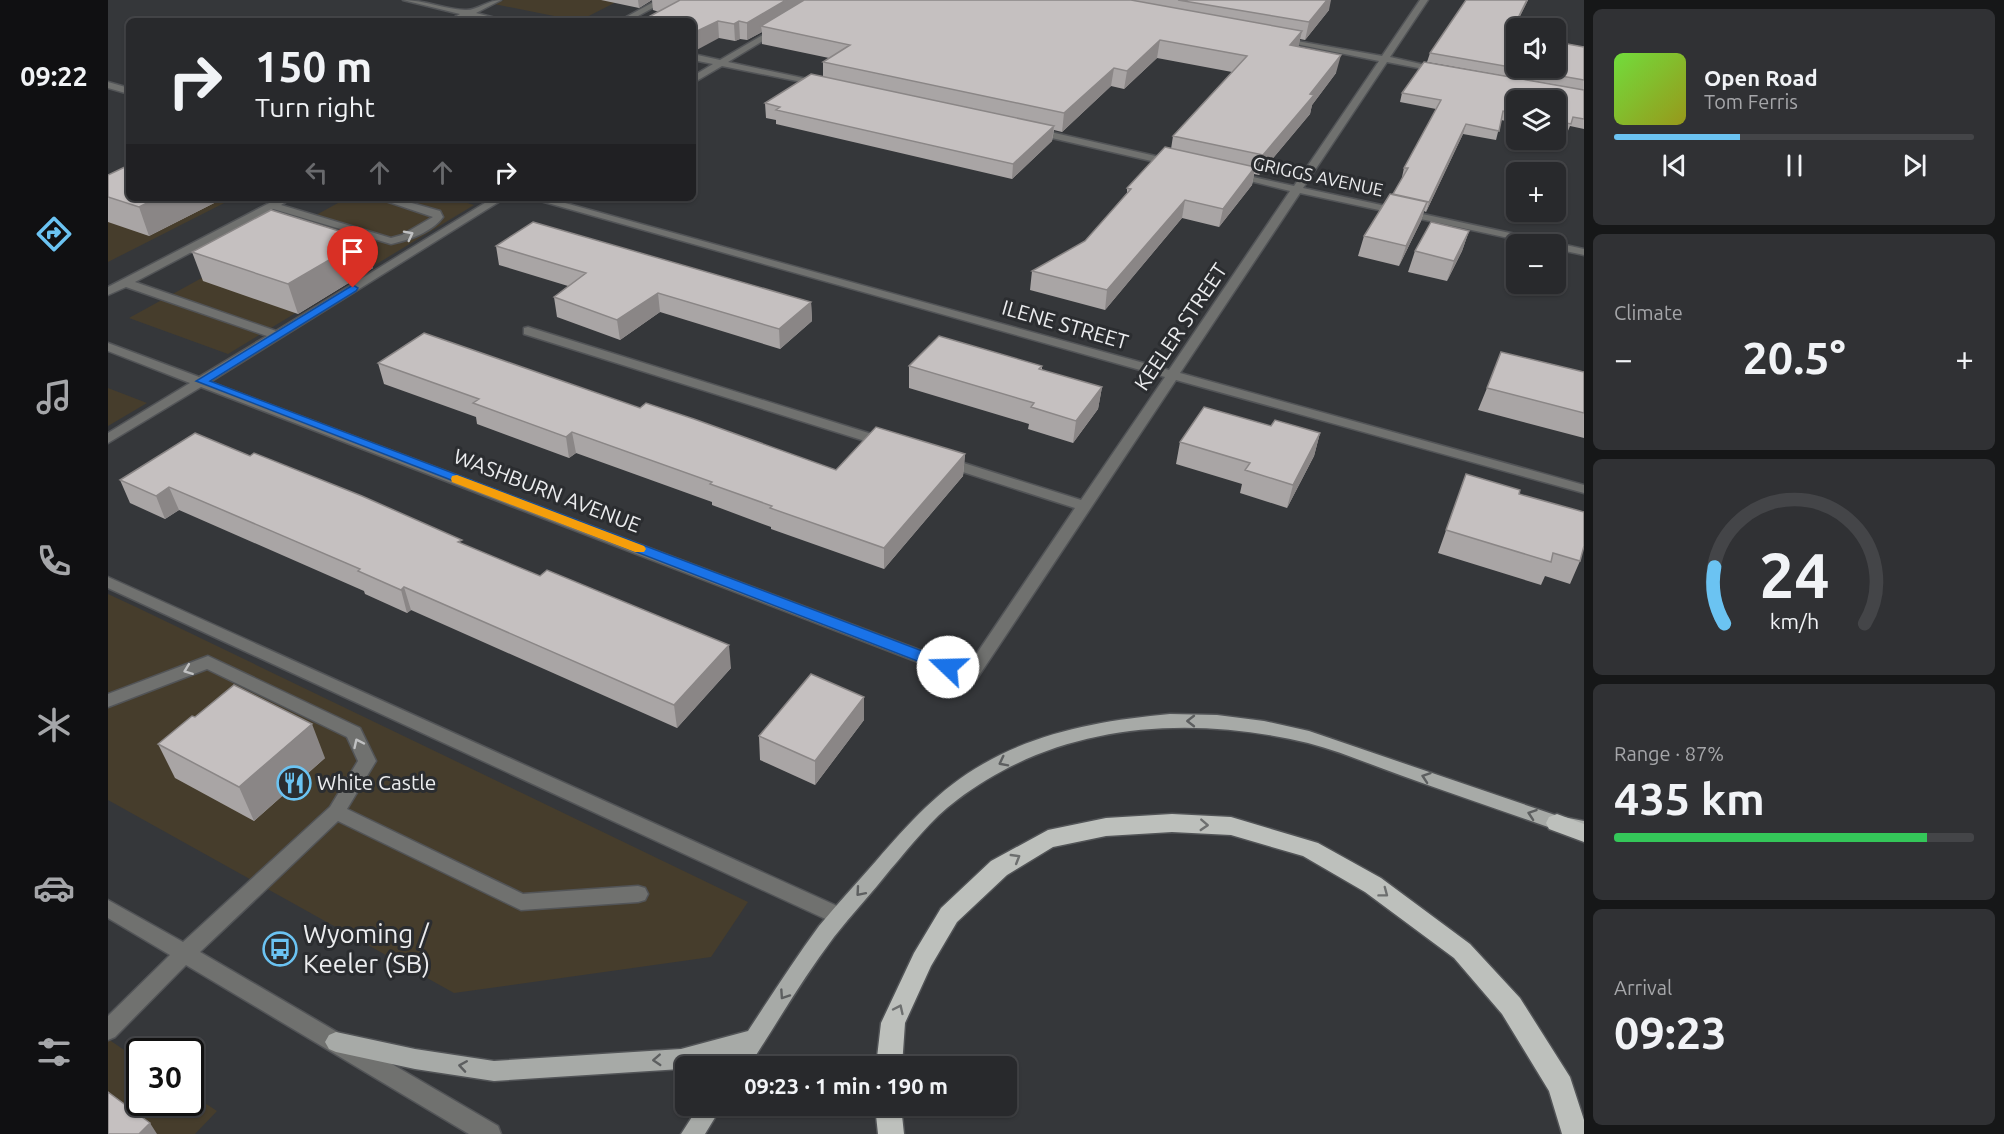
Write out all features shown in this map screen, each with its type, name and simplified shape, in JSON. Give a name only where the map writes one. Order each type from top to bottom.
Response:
[{"type":"highway","points":[[890,1056],[893,1023],[922,960],[949,915],[999,868],[1048,839],[1106,827],[1172,823],[1231,826],[1310,849],[1373,885],[1462,951],[1517,1016],[1561,1086],[1575,1134]]},
{"type":"highway","points":[[1557,823],[1584,834]]},
{"type":"highway","points":[[889,1116],[891,1134]]},
{"type":"main road","points":[[744,1056],[839,916],[933,810],[952,793],[997,765],[1033,748],[1084,732],[1124,724],[1166,721],[1210,721],[1266,728],[1299,735],[1557,823],[1584,828]]},
{"type":"main road","points":[[336,1042],[416,1059],[494,1071],[681,1059],[759,1033]]},
{"type":"main road","points":[[692,1134],[704,1116]]},
{"type":"street","points":[[407,0],[488,18]]},
{"type":"street","points":[[459,18],[497,0]]},
{"type":"street","points":[[629,18],[663,0]]},
{"type":"street","name":"KEELER STREET","points":[[970,676],[1424,0]]},
{"type":"street","points":[[696,78],[787,23]]},
{"type":"street","points":[[1269,39],[1454,72]]},
{"type":"street","points":[[696,58],[825,86]]},
{"type":"street","points":[[108,85],[126,89]]},
{"type":"street","points":[[1021,129],[1182,165]]},
{"type":"street","name":"GRIGGS AVENUE","points":[[1228,175],[1506,235]]},
{"type":"street","points":[[108,292],[282,201]]},
{"type":"street","points":[[273,206],[391,241],[405,238],[438,217],[436,213],[393,201]]},
{"type":"street","points":[[108,439],[495,201]]},
{"type":"street","name":"ILENE STREET","points":[[546,201],[1584,489]]},
{"type":"street","points":[[1566,248],[1584,252]]},
{"type":"street","points":[[126,283],[276,336]]},
{"type":"street","points":[[528,331],[902,448]]},
{"type":"street","name":"WASHBURN AVENUE","points":[[108,347],[970,676]]},
{"type":"street","points":[[936,459],[1084,506]]},
{"type":"street","points":[[108,582],[839,916]]},
{"type":"street","points":[[108,701],[208,662],[354,733],[367,761],[336,812],[185,953],[108,1030]]},
{"type":"street","points":[[336,812],[521,902],[638,894]]},
{"type":"street","points":[[108,908],[490,1134]]},
{"type":"shaded area","points":[[504,0],[620,0],[585,18],[564,18],[494,4]]},
{"type":"shaded area","points":[[108,185],[126,196],[126,201],[228,201],[108,262]]},
{"type":"shaded area","points":[[342,201],[461,201],[474,205],[228,354],[129,318]]},
{"type":"shaded area","points":[[108,388],[147,403],[108,426]]},
{"type":"shaded area","points":[[108,594],[748,902],[711,957],[454,993],[108,800]]},
{"type":"shaded area","points":[[108,1039],[126,1051],[126,1116],[204,1116],[204,1102],[217,1111],[195,1134],[108,1134]]},
{"type":"building","points":[[680,0],[786,0],[747,23],[739,21],[734,24],[718,21],[696,32],[696,18],[647,18]]},
{"type":"building","points":[[804,0],[1131,0],[1302,31],[1290,45],[1341,55],[1310,94],[1314,95],[1263,155],[1173,136],[1247,56],[1160,40],[1127,71],[1114,68],[1064,113],[823,62],[850,45],[761,26]]},
{"type":"building","points":[[1178,0],[1327,0],[1309,22]]},
{"type":"building","points":[[1466,0],[1527,0],[1518,18],[1506,18],[1506,66],[1430,53]]},
{"type":"building","points":[[1566,44],[1584,47],[1584,80],[1566,77]]},
{"type":"building","points":[[1424,62],[1584,90],[1584,119],[1573,117],[1571,124],[1566,123],[1566,90],[1506,90],[1506,111],[1503,111],[1499,131],[1466,124],[1429,202],[1393,194],[1408,168],[1404,168],[1441,100],[1402,93]]},
{"type":"building","points":[[811,74],[1054,126],[1013,164],[776,110],[780,107],[765,103]]},
{"type":"building","points":[[1165,147],[1255,167],[1223,209],[1185,200],[1107,290],[1032,271],[1085,241],[1131,189],[1127,188]]},
{"type":"building","points":[[126,166],[126,201],[151,201],[139,207],[108,197],[108,175]]},
{"type":"building","points":[[1390,194],[1427,202],[1406,246],[1364,236]]},
{"type":"building","points":[[271,210],[365,239],[288,284],[192,252]]},
{"type":"building","points":[[533,222],[811,302],[779,329],[658,293],[617,320],[554,297],[586,273],[496,246]]},
{"type":"building","points":[[1431,222],[1469,231],[1454,261],[1415,251]]},
{"type":"building","points":[[424,333],[640,408],[646,403],[836,470],[876,427],[965,454],[884,548],[770,508],[772,506],[710,484],[712,482],[572,432],[566,437],[473,403],[479,399],[378,363]]},
{"type":"building","points":[[939,336],[1042,366],[1039,369],[1102,387],[1076,421],[1031,407],[1034,403],[909,366]]},
{"type":"building","points":[[1501,352],[1584,372],[1584,413],[1487,388]]},
{"type":"building","points":[[1204,407],[1271,426],[1275,420],[1320,433],[1293,485],[1245,470],[1250,463],[1180,442]]},
{"type":"building","points":[[195,433],[250,456],[254,453],[362,496],[462,540],[458,542],[540,576],[547,570],[729,645],[674,705],[404,587],[401,590],[358,571],[360,569],[169,487],[156,496],[120,480]]},
{"type":"building","points":[[1466,474],[1520,490],[1519,494],[1584,512],[1584,546],[1580,561],[1553,553],[1551,562],[1446,530]]},
{"type":"building","points":[[811,674],[864,697],[815,761],[759,736]]},
{"type":"building","points":[[234,685],[312,724],[239,787],[158,744]]},
{"type":"building","points":[[108,1092],[126,1105],[126,1116],[141,1116],[150,1123],[139,1134],[108,1134]]},
{"type":"slow traffic","points":[[457,479],[639,549]]},
{"type":"place","name":"White Castle","points":[[294,783]]},
{"type":"place","name":"Wyoming / Keeler (SB)","points":[[280,949]]},
{"type":"route","points":[[353,288],[201,381],[948,667]]}]
